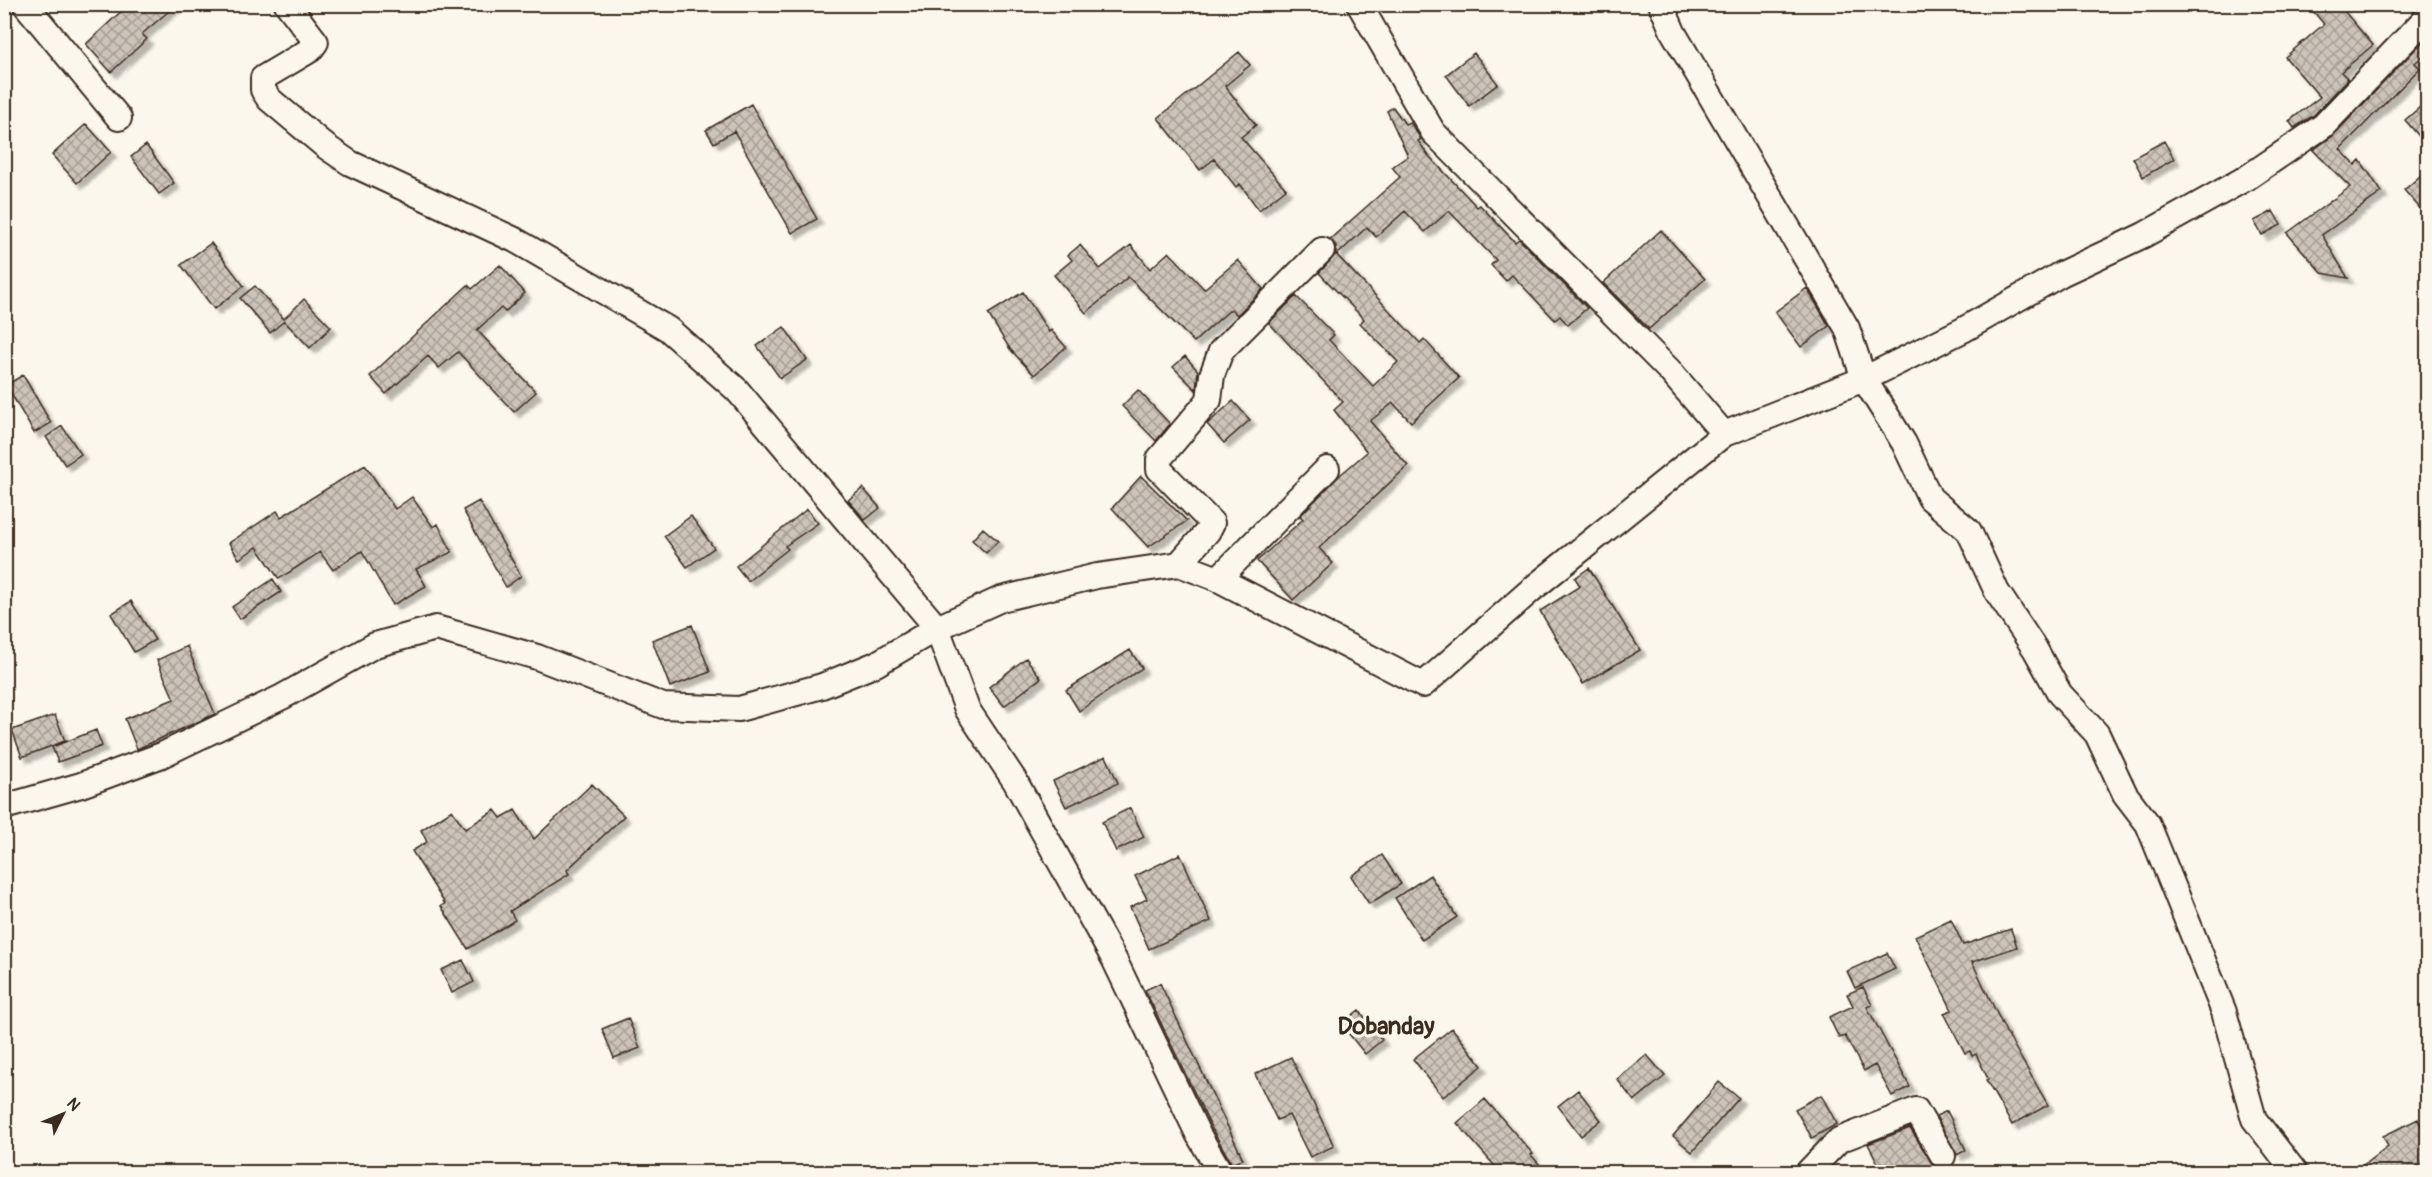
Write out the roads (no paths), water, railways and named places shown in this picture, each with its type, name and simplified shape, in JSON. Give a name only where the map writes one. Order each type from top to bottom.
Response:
[{"type":"street","points":[[25,4],[119,118]]},
{"type":"street","points":[[286,4],[316,42],[310,50],[263,78],[263,90],[269,99],[350,163],[515,240],[668,329],[736,390],[937,628],[967,709],[1016,781],[1114,959],[1198,1134],[1220,1173]]},
{"type":"street","points":[[1359,4],[1433,132],[1670,371],[1724,434]]},
{"type":"street","points":[[1661,4],[1672,32],[1847,328],[1864,379],[1904,443],[1930,498],[1969,531],[1997,592],[2035,649],[2060,694],[2097,734],[2125,795],[2148,824],[2224,1012],[2254,1119],[2295,1173]]},
{"type":"street","points":[[4,807],[81,785],[162,755],[282,697],[375,645],[436,628],[537,657],[663,706],[739,709],[832,682],[876,664],[937,628],[1001,599],[1097,576],[1179,564],[1218,579],[1423,685],[1531,591],[1724,434],[1864,379],[1963,330],[2061,274],[2144,235],[2248,177],[2323,126],[2427,16]]},
{"type":"street","points":[[1179,564],[1208,531],[1212,523],[1159,469],[1159,459],[1209,400],[1212,375],[1221,351],[1322,250]]},
{"type":"street","points":[[1218,579],[1327,469]]},
{"type":"street","points":[[1808,1173],[1839,1140],[1916,1110],[1943,1156]]},
{"type":"district","name":"Dobanday","points":[[1386,1026]]}]
